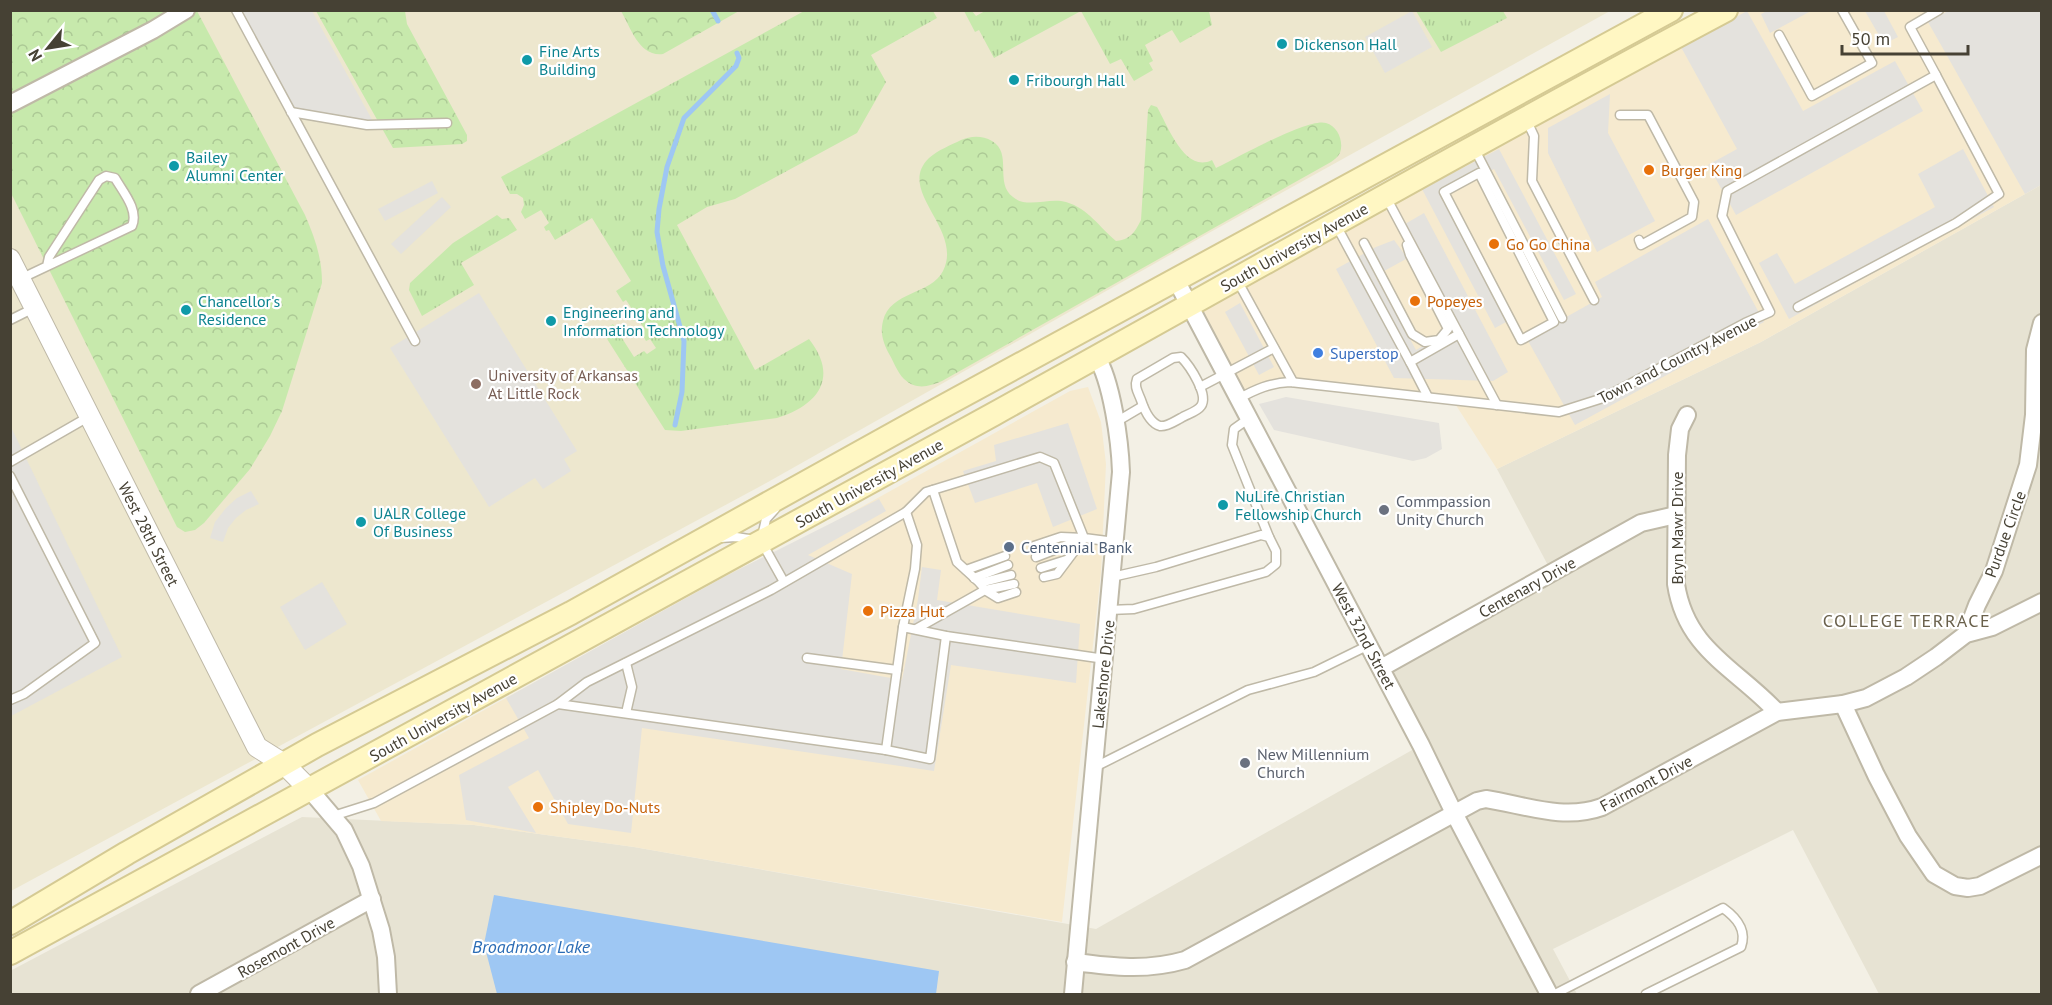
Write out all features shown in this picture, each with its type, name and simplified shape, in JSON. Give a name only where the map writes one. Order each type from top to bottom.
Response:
[{"type":"main road","name":"South University Avenue","points":[[10,923],[127,853],[327,740],[511,646],[1671,10]]},
{"type":"main road","name":"South University Avenue","points":[[10,953],[1726,10]]},
{"type":"street","points":[[10,104],[153,30],[186,10]]},
{"type":"street","name":"West 28th Street","points":[[10,259],[257,747],[284,764],[310,790]]},
{"type":"street","name":"West 32nd Street","points":[[1176,280],[1422,745],[1454,813],[1549,994]]},
{"type":"street","name":"Purdue Circle","points":[[1966,634],[1994,571],[2028,465],[2034,415],[2035,350],[2042,323]]},
{"type":"street","name":"Lakeshore Drive","points":[[1072,994],[1121,472],[1116,422],[1105,378],[1096,356]]},
{"type":"street","name":"Bryn Mawr Drive","points":[[1687,415],[1680,429],[1677,455],[1676,515],[1676,584],[1684,618],[1704,645],[1778,712]]},
{"type":"street","name":"Centenary Drive","points":[[1381,668],[1641,523],[1676,515]]},
{"type":"street","name":"Fairmont Drive","points":[[1075,962],[1122,969],[1148,968],[1185,960],[1477,801],[1486,799],[1553,813],[1590,811],[1622,797],[1778,712],[1843,704],[1866,698],[1906,677],[1966,634],[1992,627],[2042,602]]},
{"type":"street","points":[[1843,704],[1908,836],[1934,874],[1955,886],[1968,888],[1980,886],[2042,855]]},
{"type":"street","points":[[310,790],[333,816],[351,842],[361,866],[381,930],[386,957],[388,994]]},
{"type":"street","name":"Rosemont Drive","points":[[199,994],[372,899]]},
{"type":"lane","points":[[236,10],[415,341]]},
{"type":"lane","points":[[1779,35],[1812,96],[1872,63],[1842,10]]},
{"type":"lane","points":[[1798,308],[1956,223],[1999,194],[1910,27],[1940,10]]},
{"type":"lane","name":"Town and Country Avenue","points":[[1238,399],[1260,387],[1273,383],[1293,382],[1537,411],[1559,412],[1603,398],[1770,312],[1722,216],[1727,191],[1936,75]]},
{"type":"lane","points":[[291,112],[367,125],[447,123]]},
{"type":"lane","points":[[1620,115],[1648,115],[1694,202],[1692,217],[1641,246],[1639,240]]},
{"type":"lane","points":[[1526,119],[1534,136],[1533,181],[1594,300]]},
{"type":"lane","points":[[1474,147],[1562,318]]},
{"type":"lane","points":[[1479,173],[1554,322],[1521,340],[1444,192],[1479,173]]},
{"type":"lane","points":[[20,279],[132,226],[135,219],[134,212],[115,177],[106,176],[99,180],[49,257],[47,266]]},
{"type":"lane","points":[[1386,197],[1497,405]]},
{"type":"lane","points":[[1336,225],[1428,397]]},
{"type":"lane","points":[[1364,243],[1412,334],[1425,342],[1439,340],[1448,329],[1410,255],[1402,228]]},
{"type":"lane","points":[[1356,260],[1381,275]]},
{"type":"lane","points":[[1237,279],[1293,382]]},
{"type":"lane","points":[[10,320],[34,308]]},
{"type":"lane","points":[[1410,363],[1459,334]]},
{"type":"lane","points":[[1200,387],[1274,348]]},
{"type":"lane","points":[[1181,357],[1189,364],[1204,396],[1203,404],[1198,409],[1166,426],[1159,426],[1143,406],[1135,385],[1137,379],[1173,358],[1181,357]]},
{"type":"lane","points":[[1116,422],[1143,406]]},
{"type":"lane","points":[[10,462],[90,415]]},
{"type":"lane","points":[[1109,610],[1134,609],[1266,572],[1275,564],[1276,551],[1232,445],[1234,429],[1248,419]]},
{"type":"lane","points":[[333,816],[374,803],[558,704],[587,682],[784,582],[906,512],[926,492],[1040,457],[1054,463],[1084,538]]},
{"type":"lane","points":[[10,476],[95,643],[24,694],[10,700]]},
{"type":"lane","points":[[933,490],[957,562],[980,584],[998,598],[1014,584],[980,584]]},
{"type":"lane","points":[[784,582],[761,541],[766,519],[791,492]]},
{"type":"lane","points":[[886,750],[903,627],[915,569],[917,545],[906,512]]},
{"type":"lane","points":[[1112,577],[1156,567],[1248,538],[1261,535],[1269,537]]},
{"type":"lane","points":[[703,540],[736,537],[761,541]]},
{"type":"lane","points":[[1034,546],[1061,537],[1115,543]]},
{"type":"lane","points":[[1036,557],[1084,538]]},
{"type":"lane","points":[[1045,580],[1056,574],[1084,538]]},
{"type":"lane","points":[[966,570],[1005,556]]},
{"type":"lane","points":[[1041,568],[1067,560]]},
{"type":"lane","points":[[916,629],[1008,565]]},
{"type":"lane","points":[[903,627],[946,636],[1105,660]]},
{"type":"lane","points":[[558,704],[886,750],[930,759],[946,636]]},
{"type":"lane","points":[[1095,768],[1248,690],[1314,672],[1369,645]]},
{"type":"lane","points":[[807,658],[897,670]]},
{"type":"lane","points":[[626,663],[632,687],[626,713]]},
{"type":"lane","points":[[1556,994],[1723,908],[1738,921],[1744,939],[1741,946],[1646,994]]},
{"type":"shaded area","name":"University of Arkansas At Little Rock","points":[[11,11],[1610,11],[1207,234],[768,482],[11,891]]},
{"type":"shaded area","points":[[236,11],[312,11],[375,125],[291,112]]},
{"type":"shaded area","points":[[1412,11],[1432,47],[1385,73],[1365,37]]},
{"type":"shaded area","points":[[1726,11],[2041,11],[2041,185],[1761,342],[1497,469],[1452,399],[1273,383],[1238,399],[1189,305]]},
{"type":"shaded area","points":[[1747,11],[1803,111],[1895,61],[1923,111],[1736,215],[1708,165],[1737,149],[1681,47]]},
{"type":"shaded area","points":[[1767,11],[1811,11],[1770,33],[1761,14]]},
{"type":"shaded area","points":[[1865,11],[1884,11],[1898,37],[1884,44]]},
{"type":"shaded area","points":[[1948,11],[2041,11],[2041,185],[2025,194],[1928,22]]},
{"type":"shaded area","points":[[1610,94],[1608,133],[1655,221],[1597,252],[1548,153],[1548,128]]},
{"type":"shaded area","points":[[1499,149],[1576,294],[1564,300],[1494,169],[1442,197],[1508,321],[1495,328],[1422,189]]},
{"type":"shaded area","points":[[1963,149],[1994,207],[1789,319],[1759,263],[1777,253],[1795,284],[1935,207],[1918,174]]},
{"type":"shaded area","points":[[432,181],[438,193],[385,221],[378,209]]},
{"type":"shaded area","points":[[2041,185],[2041,994],[1879,994],[1793,830],[1553,949],[1577,994],[11,994],[10,971],[302,817],[474,825],[634,847],[1096,929],[1421,745],[1381,668],[1552,573],[1497,469],[1761,342]]},
{"type":"shaded area","points":[[442,197],[451,207],[401,254],[391,244]]},
{"type":"shaded area","points":[[1424,213],[1508,372],[1493,381],[1394,378],[1336,269],[1394,240],[1406,259],[1375,276],[1416,350],[1459,326],[1405,224]]},
{"type":"shaded area","points":[[1708,219],[1764,322],[1575,425],[1527,339],[1602,297],[1595,282]]},
{"type":"shaded area","points":[[479,293],[577,451],[564,459],[571,471],[543,489],[535,478],[489,507],[390,348]]},
{"type":"shaded area","points":[[1240,303],[1274,367],[1259,375],[1225,312]]},
{"type":"shaded area","points":[[1088,387],[1101,422],[1106,464],[1101,573],[1062,922],[634,847],[474,825],[381,821],[358,780],[739,569],[804,539],[1070,391]]},
{"type":"shaded area","points":[[1286,397],[1439,423],[1442,449],[1426,458],[1413,461],[1274,430],[1259,404]]},
{"type":"shaded area","points":[[1068,423],[1097,509],[1053,527],[1037,483],[975,503],[963,471],[996,461],[994,445]]},
{"type":"shaded area","points":[[10,425],[122,657],[11,716],[10,716]]},
{"type":"shaded area","points":[[251,491],[259,504],[236,518],[228,528],[223,542],[210,538],[215,522],[226,508],[237,498]]},
{"type":"shaded area","points":[[879,499],[886,511],[808,555],[852,574],[841,669],[902,680],[922,567],[941,570],[937,600],[1080,624],[1076,683],[951,665],[934,771],[642,728],[631,833],[568,824],[538,770],[508,787],[536,833],[466,820],[459,775],[529,738],[506,698],[724,577]]},
{"type":"shaded area","points":[[322,582],[347,624],[305,650],[280,607]]},
{"type":"green space","points":[[806,10],[933,11],[937,18],[871,55],[886,82],[857,133],[735,199],[707,207],[677,225],[755,370],[809,339],[823,366],[820,388],[804,406],[777,418],[681,431],[665,430],[602,331],[613,324],[634,357],[644,351],[647,354],[656,348],[650,339],[646,341],[640,330],[644,328],[638,319],[634,321],[629,311],[632,309],[626,300],[623,302],[616,291],[631,281],[592,218],[555,240],[549,230],[546,231],[544,227],[549,223],[541,210],[525,219],[521,212],[524,205],[523,198],[517,194],[510,194],[501,177]]},
{"type":"green space","points":[[11,11],[197,11],[312,232],[319,257],[322,283],[282,411],[250,469],[204,523],[195,530],[185,532],[177,527],[11,193]]},
{"type":"green space","points":[[316,11],[405,11],[407,24],[467,135],[467,141],[462,144],[393,148]]},
{"type":"green space","points":[[621,11],[739,11],[663,54],[655,54],[648,51],[637,40]]},
{"type":"green space","points":[[964,11],[972,11],[976,16],[985,11],[1081,11],[994,58],[979,30],[975,32]]},
{"type":"green space","points":[[1081,11],[1209,11],[1212,25],[1180,43],[1172,30],[1145,45],[1153,61],[1149,63],[1153,70],[1134,81],[1121,59],[1110,64]]},
{"type":"green space","points":[[1416,11],[1503,11],[1507,18],[1441,52]]},
{"type":"green space","points":[[1151,105],[1157,107],[1178,146],[1186,154],[1202,163],[1212,160],[1216,168],[1289,132],[1317,123],[1326,123],[1334,127],[1339,135],[1341,149],[1331,162],[942,381],[932,385],[918,386],[904,379],[885,344],[882,333],[883,321],[887,311],[894,304],[937,279],[943,271],[947,255],[945,240],[920,184],[921,171],[929,158],[940,150],[965,139],[976,137],[988,139],[998,146],[1003,160],[1005,184],[1013,197],[1031,203],[1059,201],[1074,205],[1116,241],[1121,240],[1132,235],[1141,220],[1148,110]]},
{"type":"green space","points":[[497,215],[502,219],[509,218],[517,230],[461,263],[474,285],[422,316],[409,290],[410,283],[453,243]]},
{"type":"water","name":"Broadmoor Lake","points":[[494,895],[939,971],[936,994],[497,994],[484,944]]},
{"type":"waterway","points":[[712,10],[718,21]]},
{"type":"waterway","points":[[675,425],[682,392],[684,341],[663,266],[657,232],[659,209],[667,167],[684,118],[736,66],[739,58],[737,53]]},
{"type":"place","name":"Dickenson Hall","points":[[1282,44]]},
{"type":"place","name":"Fine Arts Building","points":[[527,60]]},
{"type":"place","name":"Fribourgh Hall","points":[[1014,80]]},
{"type":"place","name":"Bailey Alumni Center","points":[[174,166]]},
{"type":"place","name":"Burger King","points":[[1649,170]]},
{"type":"place","name":"Go Go China","points":[[1494,244]]},
{"type":"place","name":"Popeyes","points":[[1415,301]]},
{"type":"place","name":"Chancellor's Residence","points":[[186,310]]},
{"type":"place","name":"Engineering and Information Technology","points":[[551,321]]},
{"type":"place","name":"Superstop","points":[[1318,353]]},
{"type":"place","name":"University of Arkansas At Little Rock","points":[[476,384]]},
{"type":"place","name":"NuLife Christian Fellowship Church","points":[[1223,505]]},
{"type":"place","name":"Commpassion Unity Church","points":[[1384,510]]},
{"type":"place","name":"UALR College Of Business","points":[[361,522]]},
{"type":"place","name":"Centennial Bank","points":[[1009,547]]},
{"type":"place","name":"Pizza Hut","points":[[868,611]]},
{"type":"place","name":"New Millennium Church","points":[[1245,763]]},
{"type":"place","name":"Shipley Do-Nuts","points":[[538,807]]},
{"type":"district","name":"COLLEGE TERRACE","points":[[1907,621]]}]
